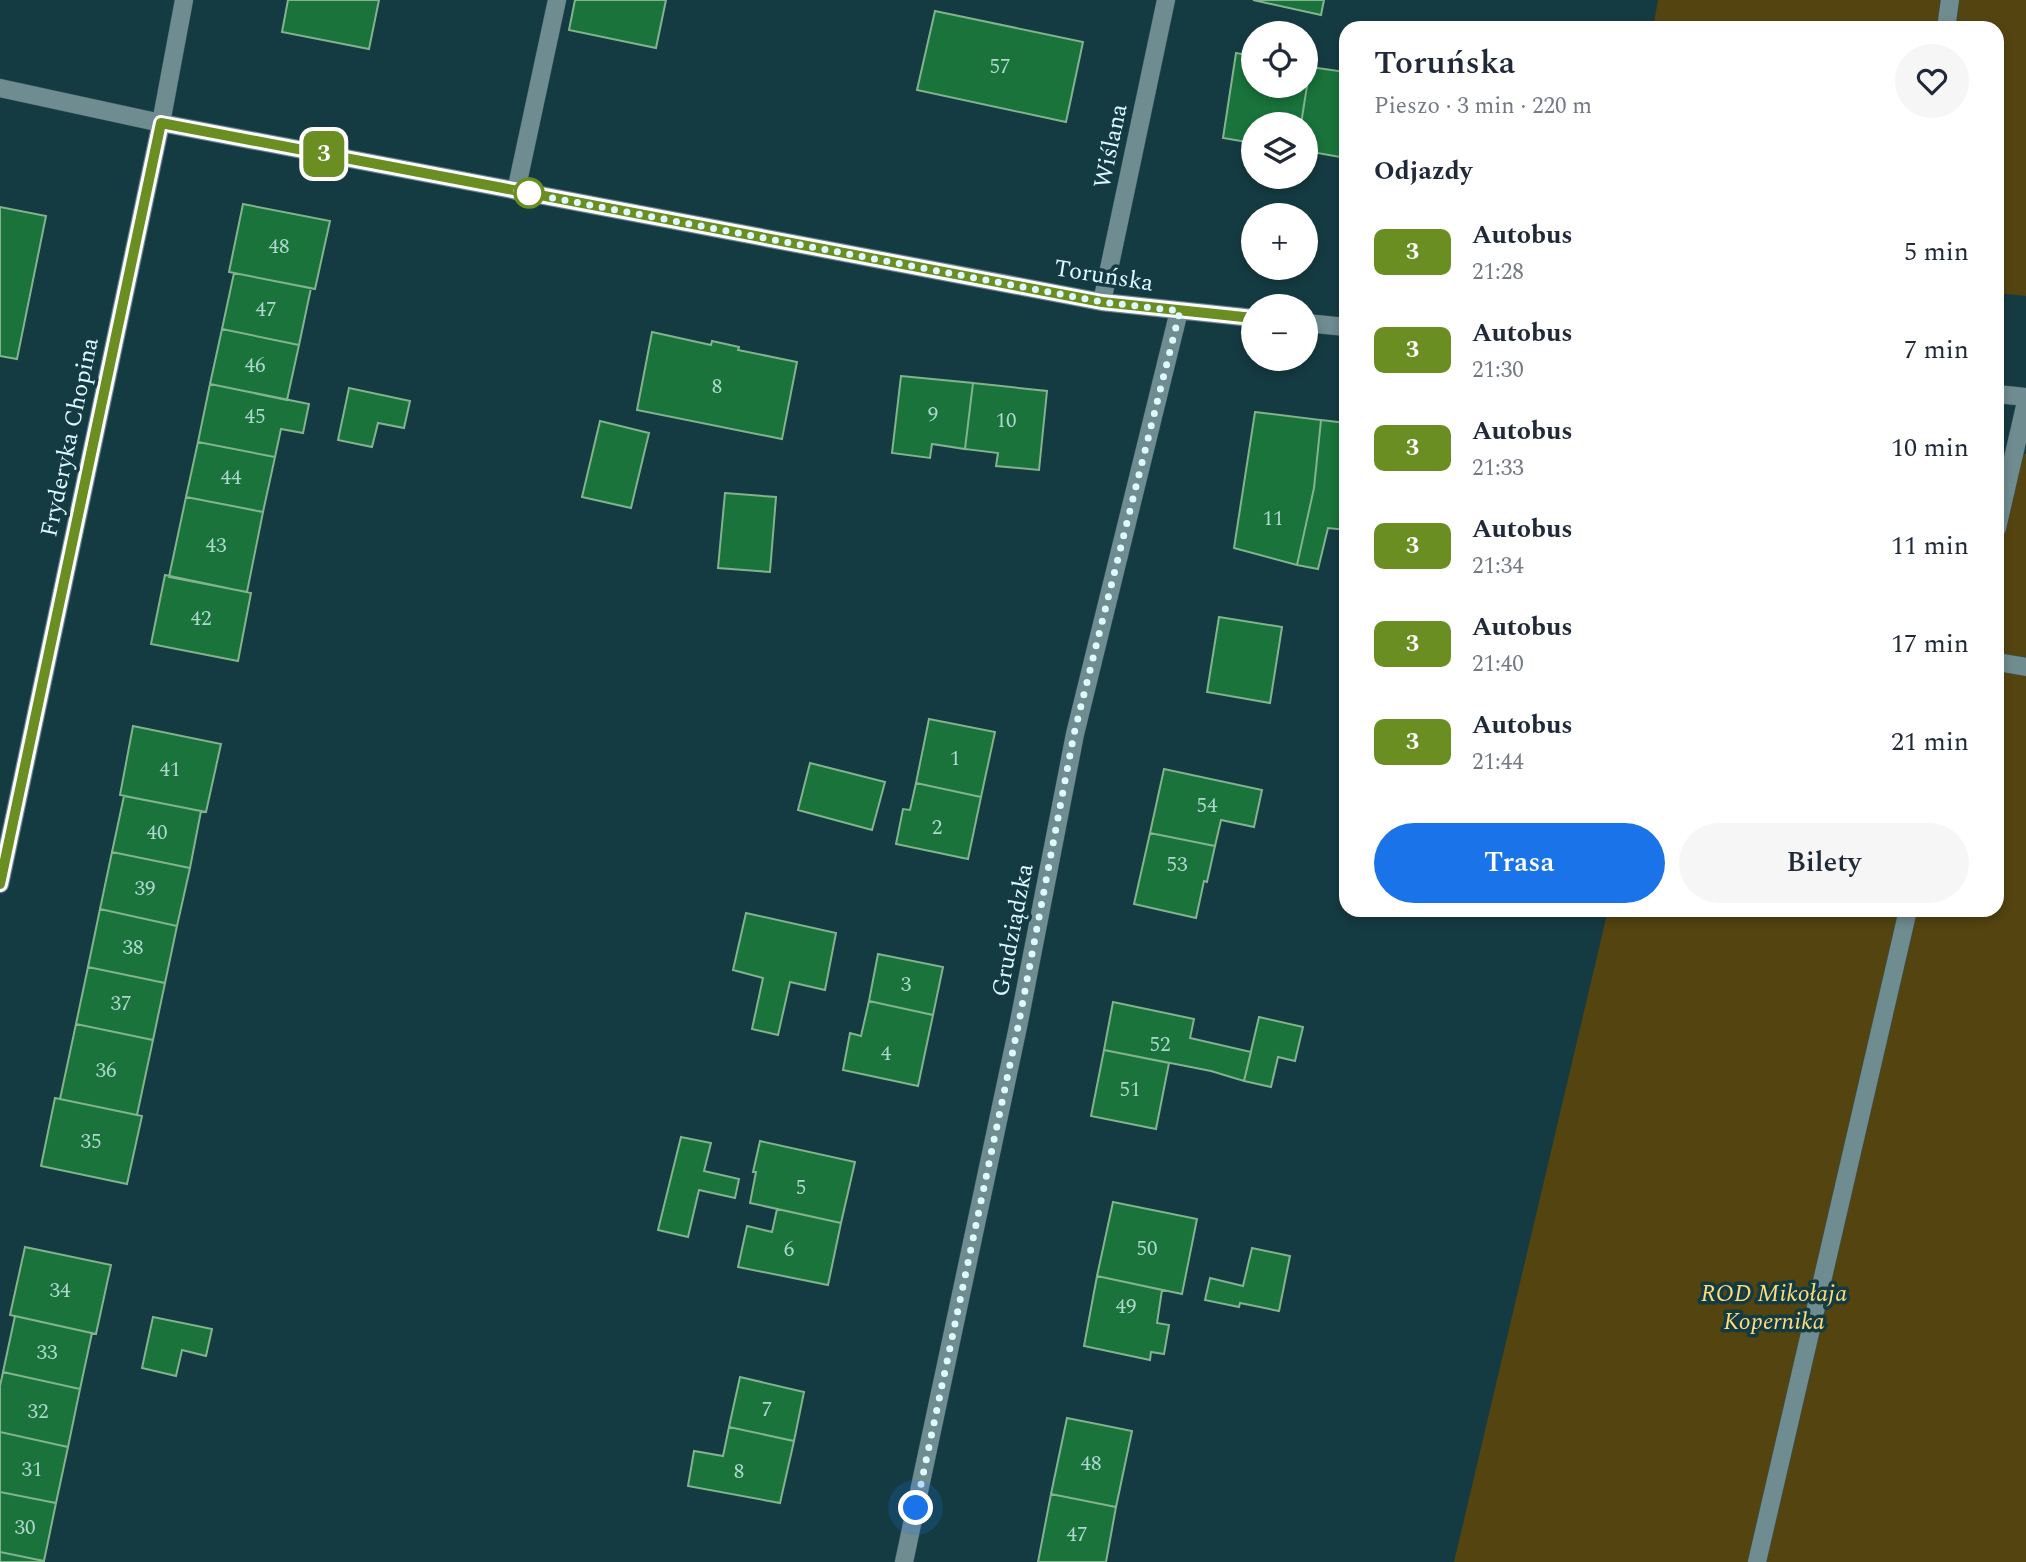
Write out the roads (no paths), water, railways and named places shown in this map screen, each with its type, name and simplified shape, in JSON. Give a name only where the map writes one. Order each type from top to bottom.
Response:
[{"type":"street","name":"Fryderyka Chopina","points":[[0,884],[161,123],[184,0]]},
{"type":"street","points":[[516,191],[557,0]]},
{"type":"street","name":"Wiślana","points":[[1102,302],[1166,0]]},
{"type":"street","points":[[1947,21],[1950,0]]},
{"type":"street","name":"Toruńska","points":[[0,88],[161,123],[1102,302],[1241,317]]},
{"type":"street","name":"Grudziądzka","points":[[904,1562],[1019,1022],[1074,734],[1180,311]]},
{"type":"street","points":[[1318,324],[1339,326]]},
{"type":"street","points":[[2004,395],[2026,399],[2004,497]]},
{"type":"street","points":[[2004,663],[2026,667]]},
{"type":"street","points":[[1757,1562],[1906,917]]},
{"type":"park label","name":"ROD Mikołaja Kopernika","points":[[1774,1307]]}]
